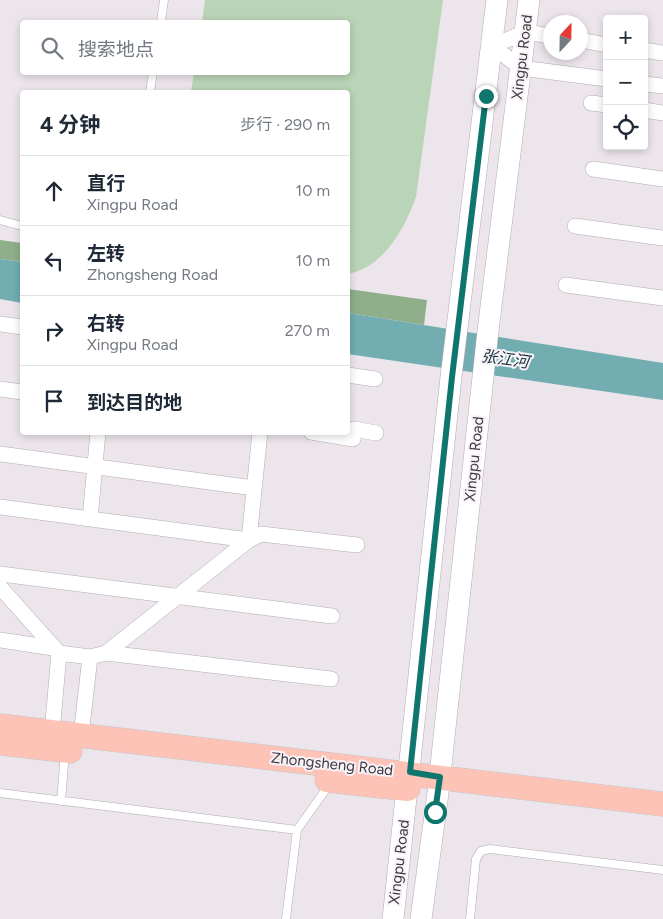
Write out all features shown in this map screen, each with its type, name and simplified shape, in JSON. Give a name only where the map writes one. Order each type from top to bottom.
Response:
[{"type":"main road","name":"Xingpu Road","points":[[393,919],[452,377],[497,0]]},
{"type":"main road","name":"Xingpu Road","points":[[422,919],[439,785],[488,331],[529,0]]},
{"type":"main road","name":"Zhongsheng Road","points":[[0,726],[66,740],[332,781],[409,781]]},
{"type":"main road","name":"Zhongsheng Road","points":[[0,743],[66,740],[439,785],[663,820]]},
{"type":"main road","name":"Zhongsheng Road","points":[[439,785],[663,804]]},
{"type":"street","points":[[492,46],[526,32],[543,35]]},
{"type":"street","points":[[588,41],[603,44]]},
{"type":"street","points":[[492,46],[521,68],[603,78]]},
{"type":"street","points":[[648,51],[663,53]]},
{"type":"street","points":[[648,84],[663,86]]},
{"type":"street","points":[[591,103],[603,104]]},
{"type":"street","points":[[648,111],[663,113]]},
{"type":"street","points":[[593,169],[663,179]]},
{"type":"street","points":[[575,226],[663,238]]},
{"type":"street","points":[[566,285],[663,298]]},
{"type":"street","points":[[0,324],[20,327]]},
{"type":"street","points":[[350,375],[375,379]]},
{"type":"street","points":[[0,389],[20,392]]},
{"type":"street","points":[[329,435],[353,439],[354,429],[376,433]]},
{"type":"street","points":[[90,519],[98,435]]},
{"type":"street","points":[[249,540],[260,435]]},
{"type":"street","points":[[0,454],[254,488]]},
{"type":"street","points":[[0,507],[249,540]]},
{"type":"street","points":[[106,653],[249,540],[261,534],[357,545]]},
{"type":"street","points":[[0,574],[332,616]]},
{"type":"street","points":[[0,587],[56,650],[66,740]]},
{"type":"street","points":[[0,640],[90,657],[106,653],[331,679]]},
{"type":"street","points":[[66,740],[90,657]]},
{"type":"lane","points":[[161,20],[164,0]]},
{"type":"lane","points":[[150,90],[153,75]]},
{"type":"lane","points":[[0,220],[20,225]]},
{"type":"lane","points":[[60,801],[66,740]]},
{"type":"lane","points":[[286,919],[296,830],[332,781]]},
{"type":"lane","points":[[0,794],[296,830]]},
{"type":"lane","points":[[470,919],[476,859],[481,851],[490,849],[663,870]]},
{"type":"green space","points":[[205,0],[443,0],[416,197],[399,233],[382,255],[372,263],[361,270],[350,273],[350,90],[191,90],[194,75],[350,75],[350,20],[202,20]]},
{"type":"green space","points":[[0,240],[20,243],[20,262],[0,259]]},
{"type":"green space","points":[[350,289],[427,300],[424,325],[350,313]]},
{"type":"water","points":[[0,259],[20,262],[20,303],[0,299]]},
{"type":"water","name":"张江河","points":[[350,313],[663,363],[663,400],[350,354]]},
{"type":"route","points":[[435,812],[440,777],[410,772],[452,377],[486,96]]}]
